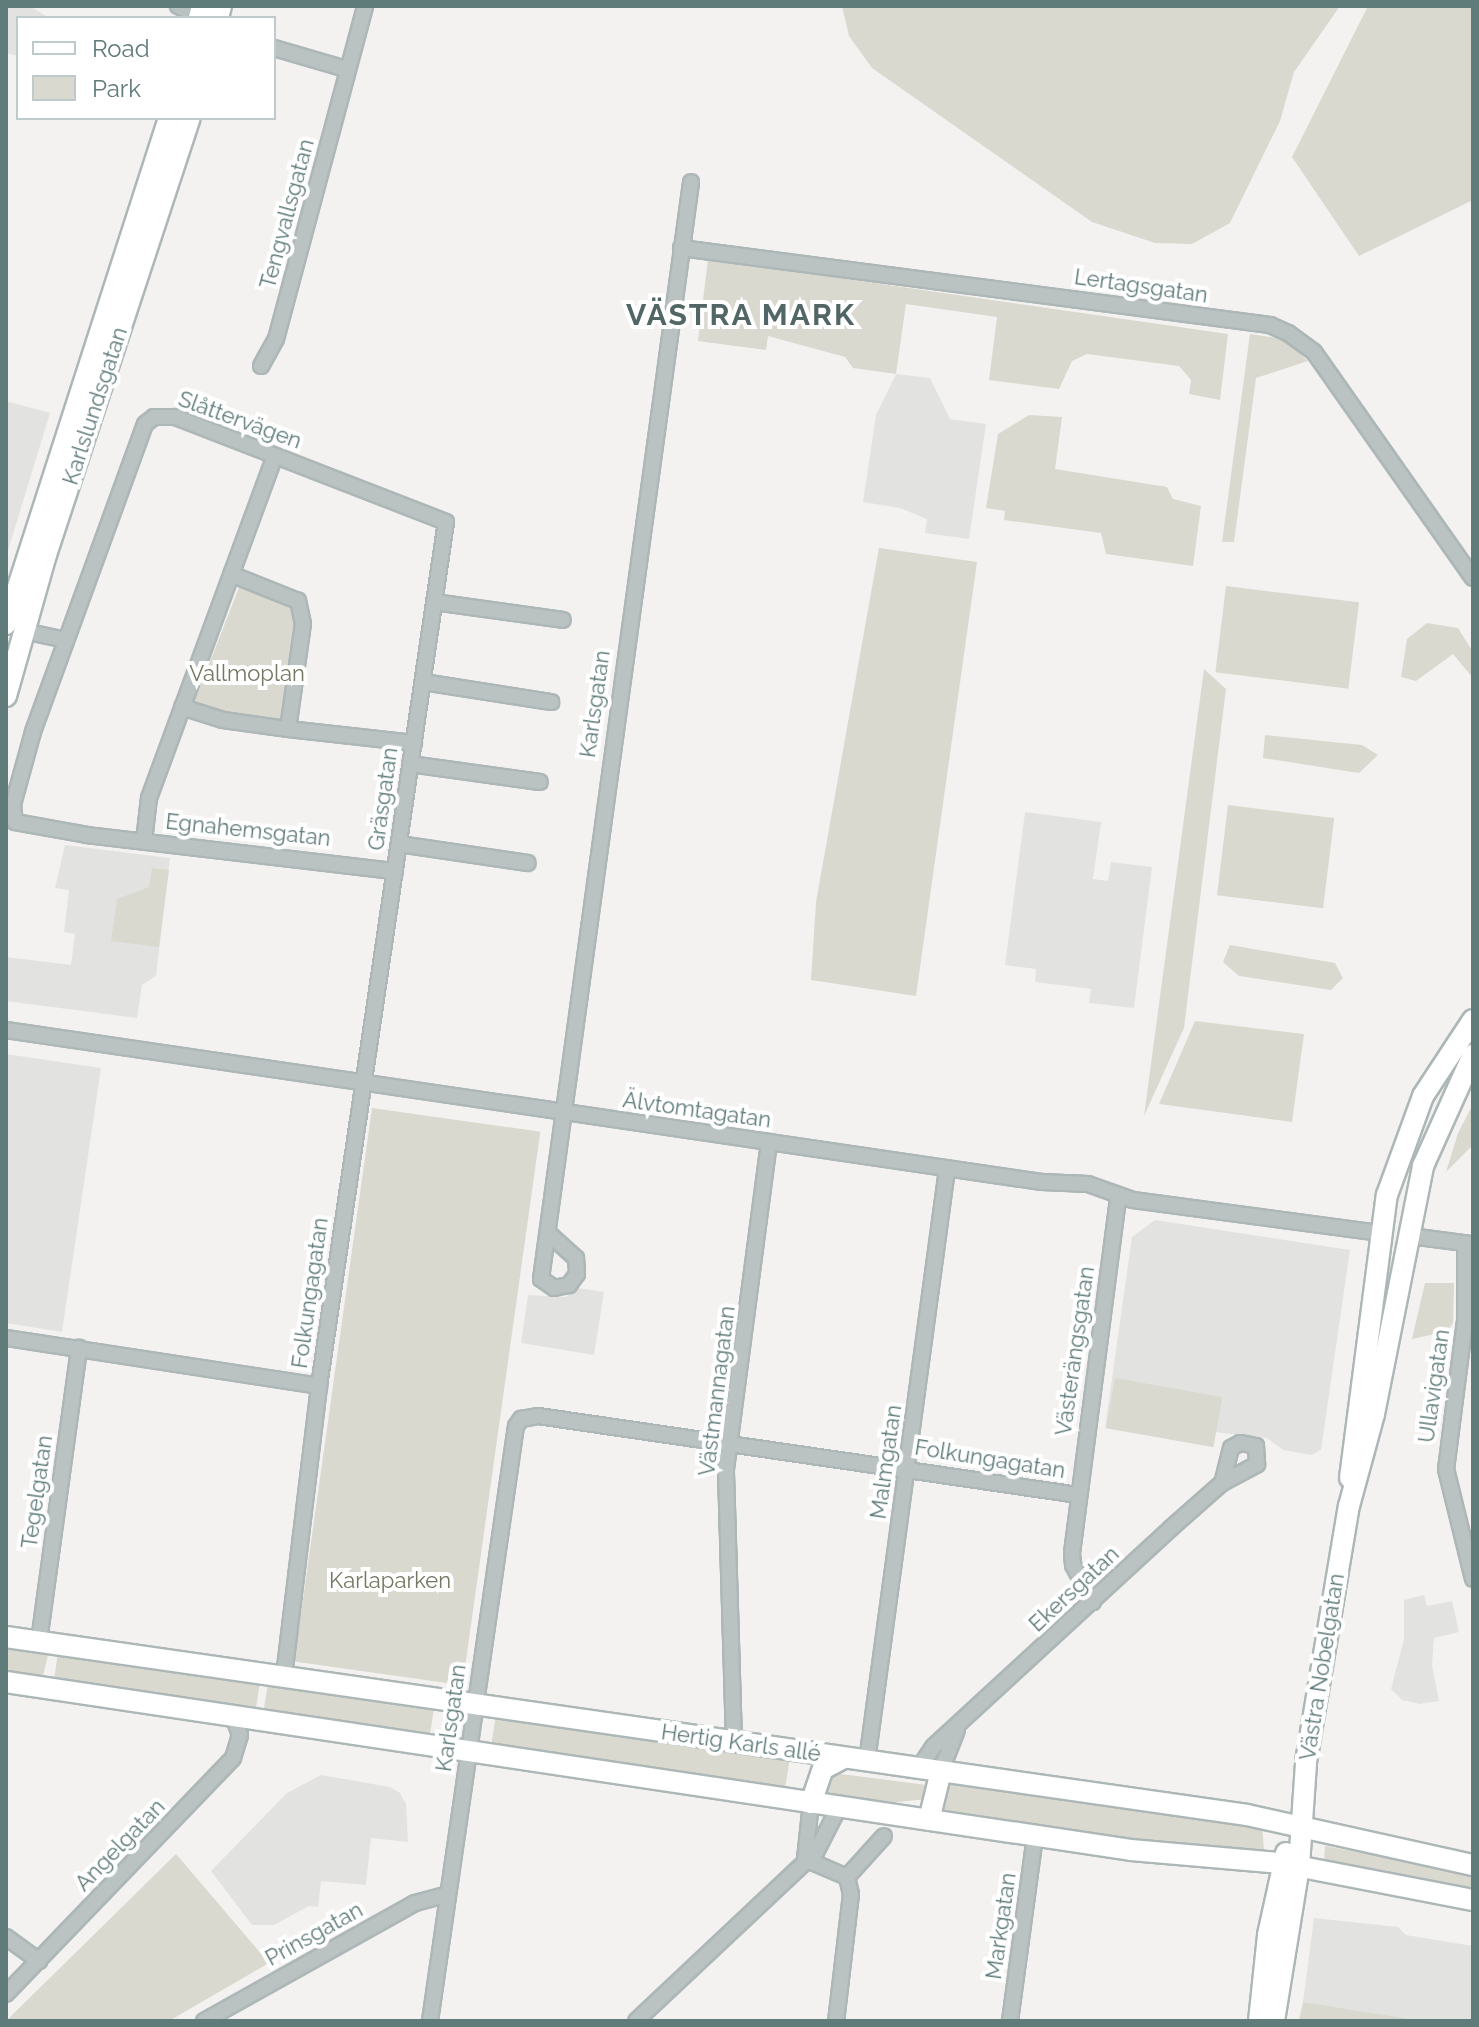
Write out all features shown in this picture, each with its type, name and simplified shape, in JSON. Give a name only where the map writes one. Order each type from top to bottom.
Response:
[{"type":"main road","points":[[204,15],[221,6]]},
{"type":"main road","name":"Karlslundsgatan","points":[[6,696],[12,627],[168,120]]},
{"type":"main road","name":"Karlslundsgatan","points":[[12,627],[189,120]]},
{"type":"main road","name":"Västra Nobelgatan","points":[[1290,1864],[1299,1828],[1349,1506],[1351,1445],[1381,1233],[1402,1145],[1423,1096],[1473,1020]]},
{"type":"main road","name":"Västra Nobelgatan","points":[[1349,1506],[1367,1446],[1433,1137],[1473,1055]]},
{"type":"main road","points":[[1381,1233],[1410,1236]]},
{"type":"main road","name":"Hertig Karls allé","points":[[6,1637],[1247,1815],[1473,1865]]},
{"type":"main road","points":[[6,1682],[1131,1850],[1290,1864],[1473,1900]]},
{"type":"main road","points":[[811,1803],[823,1769],[844,1758]]},
{"type":"main road","points":[[929,1820],[941,1771]]},
{"type":"main road","points":[[1259,2021],[1290,1864]]},
{"type":"main road","points":[[1274,2021],[1290,1864]]},
{"type":"street","points":[[178,6],[204,15]]},
{"type":"street","name":"Tengvallsgatan","points":[[261,366],[276,339],[365,6]]},
{"type":"street","points":[[276,49],[346,69]]},
{"type":"street","name":"Karlsgatan","points":[[548,1233],[691,182]]},
{"type":"street","name":"Lertagsgatan","points":[[681,248],[1270,325],[1288,333],[1314,352],[1473,578]]},
{"type":"street","name":"Slåttervägen","points":[[144,841],[20,827],[15,822],[19,776],[145,424],[154,417],[175,417],[446,522]]},
{"type":"street","points":[[144,841],[149,798],[275,456]]},
{"type":"street","name":"Gräsgatan","points":[[363,1083],[446,522]]},
{"type":"street","points":[[231,574],[288,594],[302,612],[288,729]]},
{"type":"street","points":[[434,602],[563,620]]},
{"type":"street","points":[[12,627],[66,640]]},
{"type":"street","points":[[423,682],[551,702]]},
{"type":"street","points":[[182,707],[223,720],[414,743]]},
{"type":"street","points":[[410,764],[540,782]]},
{"type":"street","name":"Egnahemsgatan","points":[[144,841],[395,871]]},
{"type":"street","points":[[399,844],[528,863]]},
{"type":"street","name":"Älvtomtagatan","points":[[6,1030],[947,1169],[1088,1184],[1118,1197],[1381,1233]]},
{"type":"street","name":"Folkungagatan","points":[[6,1338],[319,1386],[363,1083]]},
{"type":"street","name":"Västmannagatan","points":[[734,1742],[729,1447],[769,1142]]},
{"type":"street","name":"Malmgatan","points":[[867,1761],[947,1169]]},
{"type":"street","name":"Västerängsgatan","points":[[1093,1602],[1073,1565],[1078,1495],[1118,1197]]},
{"type":"street","points":[[1410,1236],[1469,1244]]},
{"type":"street","name":"Ullavigatan","points":[[1469,1244],[1467,1348],[1446,1450],[1465,1514],[1473,1579]]},
{"type":"street","name":"Tegelgatan","points":[[39,1641],[79,1348]]},
{"type":"street","points":[[284,1676],[319,1386]]},
{"type":"street","name":"Folkungagatan","points":[[518,1422],[538,1416],[729,1447],[908,1469],[1078,1495]]},
{"type":"street","name":"Karlsgatan","points":[[430,2021],[518,1422]]},
{"type":"street","name":"Ekersgatan","points":[[919,1768],[933,1747],[1222,1483]]},
{"type":"street","name":"Angelgatan","points":[[6,1994],[233,1758],[240,1735],[233,1716]]},
{"type":"street","name":"Ekersgatan","points":[[941,1771],[957,1728]]},
{"type":"street","points":[[805,1859],[811,1803]]},
{"type":"street","points":[[636,2021],[805,1859],[816,1852],[839,1807]]},
{"type":"street","points":[[836,2021],[850,1909],[847,1877],[884,1836]]},
{"type":"street","name":"Markgatan","points":[[1010,2021],[1035,1836]]},
{"type":"street","points":[[805,1859],[847,1877]]},
{"type":"street","name":"Prinsgatan","points":[[204,2021],[415,1903],[448,1894]]},
{"type":"street","points":[[6,1937],[39,1961]]},
{"type":"shaded area","points":[[6,6],[30,6],[46,16],[16,16],[16,56],[6,53]]},
{"type":"shaded area","points":[[896,374],[930,378],[950,419],[986,424],[969,539],[925,533],[927,519],[900,508],[863,502],[876,415]]},
{"type":"shaded area","points":[[6,401],[50,413],[6,557]]},
{"type":"shaded area","points":[[1025,812],[1101,822],[1093,879],[1108,881],[1111,862],[1152,867],[1134,1008],[1089,1003],[1091,989],[1035,982],[1036,969],[1005,965]]},
{"type":"shaded area","points":[[65,845],[170,858],[156,976],[142,985],[137,1018],[6,1001],[6,957],[71,965],[75,934],[64,932],[69,890],[55,888]]},
{"type":"shaded area","points":[[6,1054],[101,1068],[62,1332],[6,1323]]},
{"type":"shaded area","points":[[1155,1220],[1350,1250],[1321,1450],[1312,1455],[1283,1450],[1267,1438],[1215,1432],[1214,1443],[1105,1428],[1132,1237]]},
{"type":"shaded area","points":[[578,1288],[604,1292],[594,1355],[521,1343],[528,1295],[566,1297]]},
{"type":"shaded area","points":[[1424,1595],[1427,1606],[1452,1601],[1459,1632],[1434,1638],[1432,1665],[1439,1701],[1420,1704],[1402,1700],[1391,1689],[1404,1639],[1404,1600]]},
{"type":"shaded area","points":[[321,1775],[390,1787],[400,1793],[406,1804],[408,1842],[371,1838],[366,1885],[321,1881],[318,1907],[309,1906],[274,1925],[252,1925],[211,1871],[287,1793]]},
{"type":"shaded area","points":[[1314,1918],[1398,1927],[1406,1935],[1473,1946],[1473,2021],[1411,2021],[1303,2002]]},
{"type":"green space","points":[[842,6],[1340,6],[1294,72],[1280,121],[1230,223],[1192,244],[1155,243],[1092,222],[872,68],[849,36]]},
{"type":"green space","points":[[1368,6],[1473,6],[1473,200],[1359,256],[1292,157]]},
{"type":"green space","points":[[708,259],[1228,334],[1220,400],[1189,394],[1191,380],[1179,366],[1087,354],[1072,361],[1059,389],[989,380],[997,317],[906,304],[896,374],[853,368],[845,357],[768,336],[766,350],[698,341]]},
{"type":"green space","points":[[1250,334],[1283,339],[1308,361],[1256,378],[1234,542],[1222,542]]},
{"type":"green space","points":[[1029,415],[1062,417],[1055,469],[1167,487],[1173,499],[1201,506],[1193,566],[1106,554],[1101,533],[1004,520],[1005,511],[986,508],[998,434]]},
{"type":"green space","points":[[879,548],[977,562],[916,996],[811,980],[816,902]]},
{"type":"green space","name":"Vallmoplan","points":[[241,582],[296,604],[282,719],[229,715],[194,703]]},
{"type":"green space","points":[[1226,586],[1359,602],[1348,689],[1215,672]]},
{"type":"green space","points":[[1427,623],[1458,628],[1473,652],[1473,678],[1453,654],[1416,681],[1401,677],[1407,639]]},
{"type":"green space","points":[[1204,669],[1226,689],[1184,1028],[1144,1116]]},
{"type":"green space","points":[[1265,735],[1362,745],[1378,755],[1359,773],[1263,758]]},
{"type":"green space","points":[[1228,805],[1334,818],[1323,908],[1217,895]]},
{"type":"green space","points":[[152,868],[169,870],[159,947],[111,941],[117,899],[149,887]]},
{"type":"green space","points":[[1230,945],[1335,963],[1343,978],[1331,990],[1239,976],[1223,962]]},
{"type":"green space","points":[[1195,1021],[1304,1034],[1292,1122],[1159,1104]]},
{"type":"green space","points":[[1473,1104],[1473,1145],[1446,1172],[1458,1133]]},
{"type":"green space","name":"Karlaparken","points":[[372,1108],[540,1132],[463,1685],[294,1662]]},
{"type":"green space","points":[[1425,1283],[1454,1283],[1453,1323],[1448,1331],[1412,1339]]},
{"type":"green space","points":[[1115,1378],[1222,1397],[1213,1447],[1106,1428]]},
{"type":"green space","points":[[6,1646],[49,1651],[42,1680],[6,1675]]},
{"type":"green space","points":[[58,1652],[260,1680],[256,1710],[54,1682]]},
{"type":"green space","points":[[268,1683],[434,1709],[430,1737],[264,1711]]},
{"type":"green space","points":[[496,1715],[789,1761],[784,1792],[491,1746]]},
{"type":"green space","points":[[833,1773],[927,1785],[926,1799],[881,1804],[826,1797],[823,1791]]},
{"type":"green space","points":[[951,1780],[1262,1826],[1264,1850],[1164,1845],[938,1815]]},
{"type":"green space","points":[[1325,1846],[1473,1874],[1473,1893],[1324,1862]]},
{"type":"green space","points":[[176,1854],[269,1963],[169,2021],[6,2021]]},
{"type":"green space","points":[[1303,2002],[1409,2019],[1411,2021],[1299,2021]]},
{"type":"district","name":"VÄSTRA MARK","points":[[741,315]]}]
